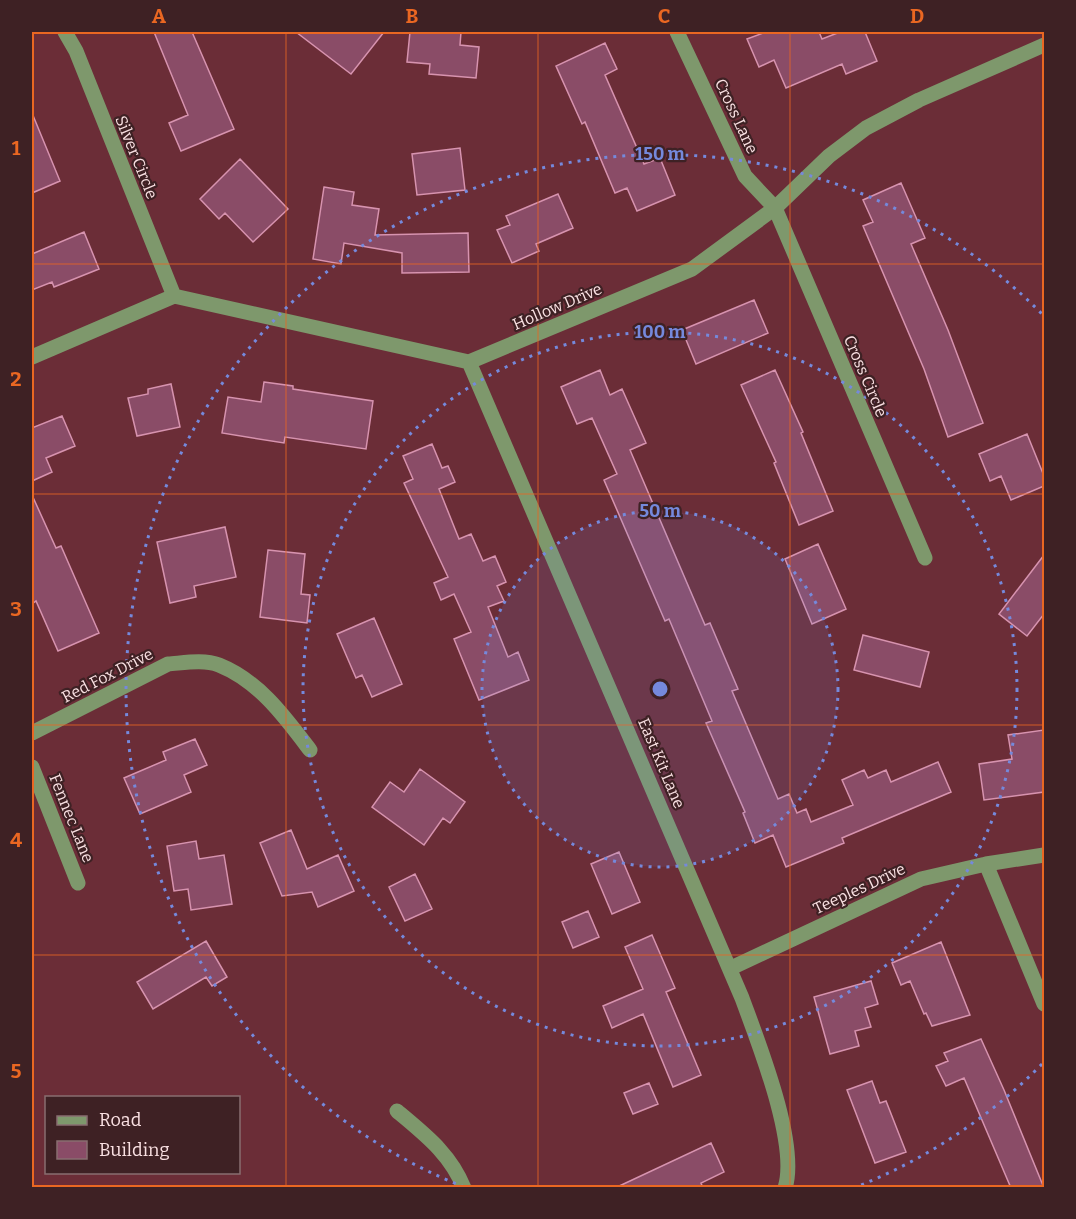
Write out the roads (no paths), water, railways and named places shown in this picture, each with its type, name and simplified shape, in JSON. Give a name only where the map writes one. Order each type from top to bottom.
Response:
[{"type":"street","name":"Silver Circle","points":[[65,32],[76,51],[174,296]]},
{"type":"street","name":"Cross Lane","points":[[677,32],[745,176],[775,208]]},
{"type":"street","name":"Hollow Drive","points":[[469,362],[692,269],[775,208],[829,156],[866,128],[919,100],[1044,45]]},
{"type":"street","name":"Cross Circle","points":[[775,208],[925,558]]},
{"type":"street","points":[[32,357],[174,296],[469,362]]},
{"type":"street","name":"East Kit Lane","points":[[469,362],[731,968],[769,1072],[789,1174],[785,1188]]},
{"type":"street","name":"Red Fox Drive","points":[[32,733],[168,664],[189,662],[217,664],[249,683],[278,707],[310,750]]},
{"type":"street","name":"Fennec Lane","points":[[32,767],[78,883]]},
{"type":"street","name":"Teeples Drive","points":[[731,968],[921,879],[986,864],[1044,855]]},
{"type":"street","points":[[986,864],[1044,1004]]},
{"type":"street","points":[[397,1111],[438,1145],[456,1168],[464,1188]]}]
